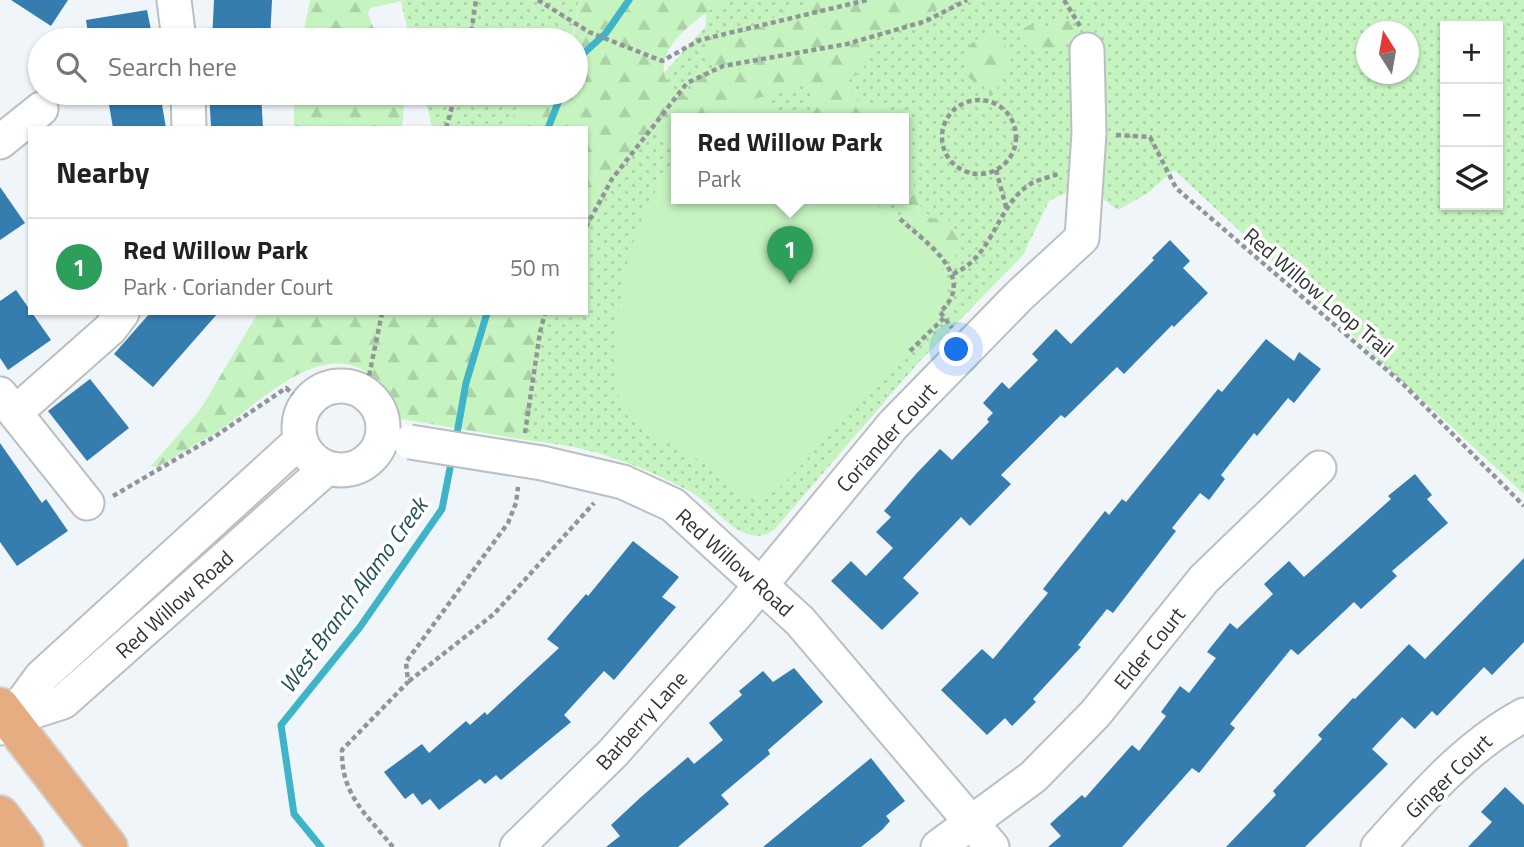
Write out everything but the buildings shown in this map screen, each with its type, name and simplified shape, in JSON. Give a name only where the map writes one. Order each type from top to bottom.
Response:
[{"type":"main road","points":[[3,718],[108,847]]},
{"type":"main road","points":[[0,815],[24,847]]},
{"type":"street","points":[[174,0],[178,28]]},
{"type":"street","points":[[1086,168],[1089,132],[1087,50]]},
{"type":"street","points":[[189,105],[190,126]]},
{"type":"street","points":[[0,142],[41,109]]},
{"type":"street","name":"Coriander Court","points":[[758,586],[894,425],[967,349],[1082,238],[1086,168]]},
{"type":"street","points":[[87,503],[8,403],[110,329],[120,315]]},
{"type":"street","points":[[338,385],[362,391],[378,407],[383,428],[396,441],[377,450],[361,465],[350,469],[327,468],[310,458],[300,441],[298,428],[305,404],[325,388],[338,385]]},
{"type":"street","name":"Red Willow Road","points":[[3,718],[41,677],[300,441]]},
{"type":"street","name":"Red Willow Road","points":[[396,441],[615,480],[673,505],[758,586],[800,621],[983,835]]},
{"type":"street","name":"Red Willow Road","points":[[3,718],[63,702],[327,468]]},
{"type":"street","name":"Elder Court","points":[[938,847],[983,835],[1033,777],[1095,714],[1204,579],[1319,468]]},
{"type":"street","name":"Barberry Lane","points":[[517,847],[613,753],[758,586]]},
{"type":"street","name":"Ginger Court","points":[[1378,847],[1418,802],[1491,733],[1524,715]]},
{"type":"path","points":[[472,28],[476,0]]},
{"type":"path","points":[[538,0],[583,28]]},
{"type":"path","points":[[588,31],[662,61],[700,40],[867,0]]},
{"type":"path","points":[[588,223],[612,179],[687,83],[723,66],[860,40],[926,20],[967,0]]},
{"type":"path","points":[[985,100],[1006,111],[1013,120],[1016,131],[1013,153],[996,170],[973,174],[953,163],[946,153],[942,131],[946,120],[962,104],[985,100]]},
{"type":"path","points":[[447,126],[453,105]]},
{"type":"path","name":"Red Willow Loop Trail","points":[[1089,132],[1150,137],[1176,188],[1402,383],[1524,506]]},
{"type":"path","points":[[953,274],[967,267],[982,251],[1014,200],[1031,183],[1086,168]]},
{"type":"path","points":[[996,170],[1007,211]]},
{"type":"path","points":[[900,219],[943,258],[953,274],[952,297],[940,312],[967,349]]},
{"type":"path","points":[[362,391],[369,376],[382,315]]},
{"type":"path","points":[[408,682],[406,662],[508,523],[516,503],[528,463],[540,332],[544,315]]},
{"type":"path","points":[[910,351],[944,318]]},
{"type":"path","points":[[87,503],[98,503],[123,492],[214,437],[286,388],[305,404]]},
{"type":"path","points":[[393,847],[352,797],[341,773],[342,750],[408,682],[494,614],[615,480]]},
{"type":"green space","points":[[310,0],[406,0],[370,8],[368,14],[373,28],[304,28]]},
{"type":"green space","points":[[579,0],[574,28],[407,28],[401,2]]},
{"type":"green space","points":[[579,0],[720,0],[720,4],[680,35],[666,56],[666,79],[687,97],[699,76],[713,71],[708,47],[714,41],[764,26],[780,12],[819,0],[959,0],[875,35],[851,41],[869,53],[863,70],[846,82],[854,100],[880,107],[881,113],[812,113],[814,96],[803,86],[740,103],[722,113],[671,113],[671,145],[660,130],[649,137],[618,175],[588,228],[588,126],[507,126],[520,105],[588,105],[588,28],[575,28]]},
{"type":"green space","points":[[720,0],[1524,0],[1524,494],[1174,170],[1148,193],[1118,210],[1096,194],[1081,191],[1068,192],[1049,201],[1023,255],[918,363],[774,530],[762,535],[740,531],[689,491],[630,464],[584,449],[508,437],[536,315],[588,315],[588,171],[597,148],[706,26],[706,12],[719,4]]},
{"type":"green space","points":[[1072,20],[1077,43],[1055,42],[1054,48],[1036,50],[1024,42],[1024,28],[1030,25],[1052,29],[1056,23]]},
{"type":"green space","points":[[988,35],[1000,38],[1012,56],[1003,78],[991,96],[981,83],[975,83],[965,74],[964,66],[965,54],[970,45]]},
{"type":"green space","points":[[762,97],[779,113],[722,113],[740,103]]},
{"type":"green space","points":[[294,105],[404,105],[402,126],[294,126]]},
{"type":"green space","points":[[426,105],[520,105],[507,126],[432,126]]},
{"type":"green space","points":[[671,167],[671,204],[877,204],[932,254],[946,281],[947,295],[934,311],[939,316],[779,489],[753,499],[738,493],[702,462],[640,424],[624,407],[619,396],[617,332],[624,279],[638,230]]},
{"type":"green space","points":[[909,171],[917,202],[931,218],[948,219],[961,237],[954,262],[901,216],[899,204],[909,204]]},
{"type":"green space","points":[[257,315],[547,315],[541,331],[527,440],[401,419],[376,380],[363,370],[343,364],[323,365],[283,383],[212,435],[157,467],[151,466],[200,410]]},
{"type":"waterway","name":"West Branch Alamo Creek","points":[[588,49],[606,33],[629,0]]},
{"type":"waterway","name":"West Branch Alamo Creek","points":[[549,126],[557,105]]},
{"type":"waterway","name":"West Branch Alamo Creek","points":[[456,439],[466,383],[486,315]]},
{"type":"waterway","name":"West Branch Alamo Creek","points":[[321,847],[294,814],[281,725],[360,627],[442,509],[452,458]]},
{"type":"place","name":"Red Willow Park","points":[[790,284]]}]
